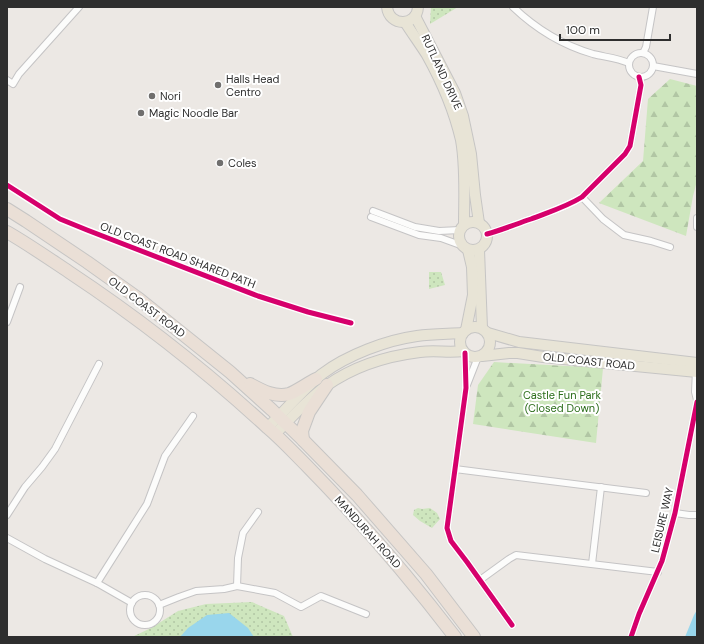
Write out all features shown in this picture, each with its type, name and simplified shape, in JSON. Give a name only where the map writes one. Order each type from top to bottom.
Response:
[{"type":"highway","name":"OLD COAST ROAD","points":[[7,209],[119,284],[184,334],[230,372],[303,440]]},
{"type":"highway","name":"OLD COAST ROAD","points":[[7,232],[96,290],[143,323],[188,358],[271,431]]},
{"type":"highway","points":[[230,372],[261,390],[280,395],[289,394],[321,382]]},
{"type":"highway","points":[[303,440],[302,431],[321,382]]},
{"type":"highway","name":"MANDURAH ROAD","points":[[271,431],[367,529],[406,574],[455,637]]},
{"type":"highway","name":"MANDURAH ROAD","points":[[303,440],[357,495],[387,529],[426,574],[474,637]]},
{"type":"main road","points":[[387,7],[389,15],[399,22],[411,20],[417,12]]},
{"type":"main road","name":"RUTLAND DRIVE","points":[[417,12],[455,93],[463,116],[471,154],[479,223]]},
{"type":"main road","name":"RUTLAND DRIVE","points":[[405,22],[426,54],[441,82],[454,112],[461,141],[464,170],[462,228]]},
{"type":"main road","points":[[465,248],[474,251],[479,250],[484,246],[487,234],[486,230],[479,223],[469,223],[462,228],[459,236],[472,267],[473,295],[464,331],[460,340],[461,348],[472,357],[480,356],[485,353],[490,346],[490,342],[485,331],[479,250]]},
{"type":"main road","points":[[321,382],[335,365],[364,350],[397,340],[417,336],[464,331],[474,326],[485,331]]},
{"type":"main road","name":"OLD COAST ROAD","points":[[485,331],[519,342],[697,367]]},
{"type":"main road","points":[[271,431],[282,420],[300,393],[321,382],[370,362],[382,359],[420,352],[464,352]]},
{"type":"main road","name":"OLD COAST ROAD","points":[[480,356],[502,353],[518,353],[543,357],[697,367]]},
{"type":"street","points":[[7,80],[13,84],[79,7]]},
{"type":"street","points":[[513,7],[540,30],[552,37],[593,54],[622,60],[629,63]]},
{"type":"street","points":[[643,53],[646,47],[653,7]]},
{"type":"street","points":[[643,53],[647,54],[651,58],[653,66],[649,74],[639,77],[634,75],[631,71],[629,68],[629,63],[635,54],[643,53]]},
{"type":"street","points":[[653,66],[697,74]]},
{"type":"street","points":[[487,234],[566,206],[582,197],[616,164],[628,150],[631,140],[641,85],[639,77]]},
{"type":"street","points":[[582,197],[603,219],[624,235],[670,247]]},
{"type":"street","points":[[462,228],[439,231],[415,227],[372,214],[419,235],[441,238],[465,248]]},
{"type":"street","points":[[697,218],[697,227]]},
{"type":"street","points":[[7,322],[20,287]]},
{"type":"street","points":[[464,352],[466,388],[447,528],[451,541],[512,624]]},
{"type":"street","points":[[466,388],[480,356]]},
{"type":"street","points":[[7,515],[25,487],[55,449],[99,364]]},
{"type":"street","name":"LEISURE WAY","points":[[631,637],[639,614],[662,561],[675,513],[697,401],[697,367]]},
{"type":"street","points":[[98,583],[146,504],[165,456],[193,416]]},
{"type":"street","points":[[455,469],[646,493]]},
{"type":"street","points":[[592,564],[601,487]]},
{"type":"street","points":[[237,586],[238,558],[244,532],[258,512]]},
{"type":"street","points":[[675,513],[697,515]]},
{"type":"street","points":[[7,538],[45,559],[98,583],[132,603]]},
{"type":"street","points":[[480,580],[516,555],[658,572]]},
{"type":"street","points":[[160,605],[196,591],[224,589],[237,586],[275,593],[301,607],[321,596],[366,614]]},
{"type":"street","points":[[144,595],[152,596],[160,605],[160,612],[157,619],[152,624],[144,625],[137,623],[132,617],[130,610],[132,603],[137,597],[144,595]]},
{"type":"green space","points":[[431,7],[458,7],[430,24]]},
{"type":"green space","points":[[670,79],[697,86],[697,181],[686,236],[599,203],[643,161],[648,99]]},
{"type":"green space","points":[[429,272],[441,272],[445,285],[429,289]]},
{"type":"green space","name":"Castle Fun Park (Closed Down)","points":[[494,362],[603,368],[596,443],[473,424],[478,385]]},
{"type":"green space","points":[[418,508],[430,508],[437,513],[440,519],[432,528],[413,515],[414,510]]},
{"type":"green space","points":[[252,602],[284,616],[293,637],[132,637],[151,628],[178,611],[206,604]]},
{"type":"water","points":[[697,610],[697,637],[685,637],[694,615]]},
{"type":"water","points":[[229,613],[248,628],[254,637],[180,637],[188,628],[207,615]]},
{"type":"cycle path","points":[[487,234],[551,212],[576,201],[582,197],[625,154],[630,146],[641,85],[639,77]]},
{"type":"cycle path","name":"OLD COAST ROAD SHARED PATH","points":[[7,185],[60,219],[87,230],[258,296],[308,312],[351,323]]},
{"type":"cycle path","points":[[465,353],[466,388],[447,528],[451,541],[512,625]]},
{"type":"cycle path","points":[[631,637],[639,614],[662,561],[675,513],[697,402]]},
{"type":"place","name":"Halls Head Centro","points":[[218,85]]},
{"type":"place","name":"Nori","points":[[152,96]]},
{"type":"place","name":"Magic Noodle Bar","points":[[141,113]]},
{"type":"place","name":"Coles","points":[[220,163]]}]
